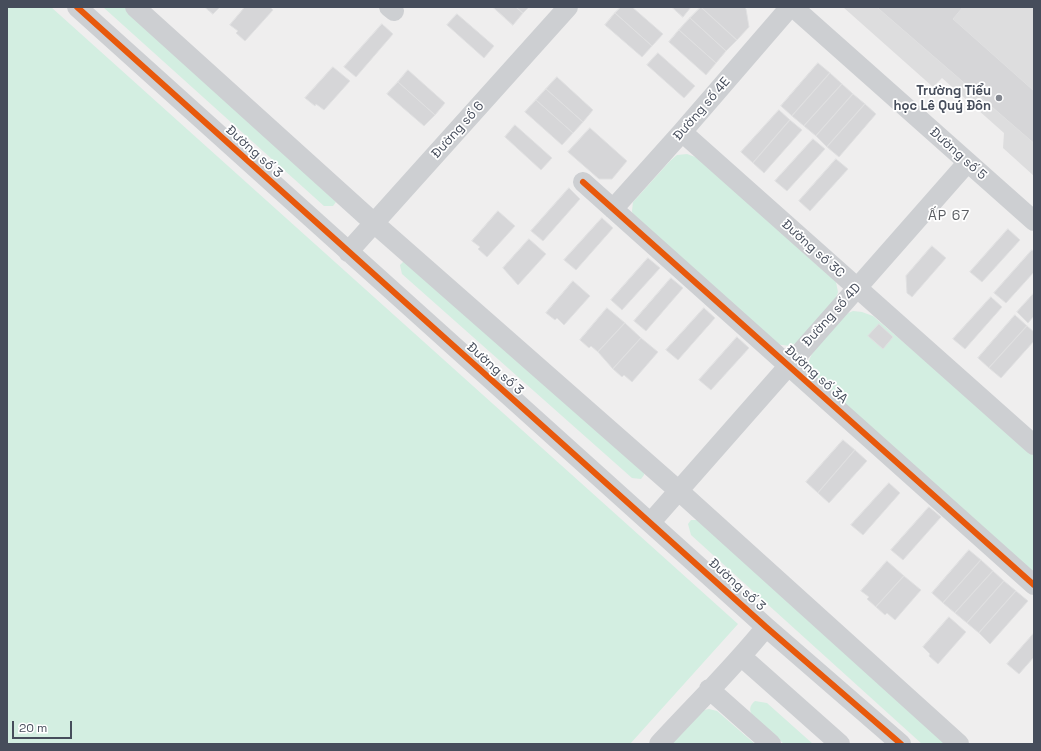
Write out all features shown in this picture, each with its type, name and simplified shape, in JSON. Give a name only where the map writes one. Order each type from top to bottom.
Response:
[{"type":"street","name":"Đường số 3","points":[[77,7],[766,627],[901,744]]},
{"type":"street","points":[[135,7],[374,223],[679,491],[959,744]]},
{"type":"street","name":"Đường số 6","points":[[348,252],[568,7]]},
{"type":"street","name":"Đường số 4E","points":[[613,209],[790,7]]},
{"type":"street","name":"Đường số 5","points":[[794,7],[967,163],[1034,221]]},
{"type":"street","name":"Đường số 3C","points":[[682,132],[1034,445]]},
{"type":"street","name":"Đường số 4D","points":[[651,522],[856,287],[967,163]]},
{"type":"street","name":"Đường số 3A","points":[[582,182],[1034,585]]},
{"type":"street","points":[[659,744],[709,689],[742,657],[766,627]]},
{"type":"street","points":[[742,657],[840,744]]},
{"type":"street","points":[[709,689],[771,744]]},
{"type":"shaded area","name":"Trường Tiểu học Lê Quý Đôn","points":[[843,7],[1034,7],[1034,176],[1003,148],[1004,133],[942,78],[933,87]]},
{"type":"green space","points":[[7,7],[51,7],[738,624],[630,744],[7,744]]},
{"type":"green space","points":[[103,7],[126,7],[336,202],[333,206],[324,206]]},
{"type":"green space","points":[[687,154],[698,158],[836,282],[838,292],[835,300],[799,341],[790,346],[775,344],[634,220],[632,211],[633,202],[670,161],[677,155]]},
{"type":"green space","points":[[403,262],[407,262],[644,470],[644,475],[641,479],[632,478],[402,274],[400,265]]},
{"type":"green space","points":[[853,311],[862,312],[873,316],[1034,454],[1034,573],[808,371],[812,355],[821,340],[846,314]]},
{"type":"green space","points":[[691,520],[697,520],[949,744],[922,744],[691,535],[688,524]]},
{"type":"green space","points":[[755,701],[767,703],[813,744],[784,744],[753,717],[750,708]]},
{"type":"green space","points":[[709,709],[717,711],[755,744],[670,744],[700,711]]},
{"type":"building","points":[[205,7],[220,7],[213,14]]},
{"type":"building","points":[[245,7],[270,7],[273,10],[245,41],[236,33],[238,31],[230,25]]},
{"type":"building","points":[[493,7],[516,7],[523,13],[513,25]]},
{"type":"building","points":[[516,7],[529,7],[523,13]]},
{"type":"building","points":[[621,7],[632,7],[663,34],[652,46],[615,13]]},
{"type":"building","points":[[672,7],[691,7],[683,17]]},
{"type":"building","points":[[701,7],[744,7],[746,9],[749,27],[737,40]]},
{"type":"building","points":[[701,7],[737,40],[726,51],[690,18]]},
{"type":"building","points":[[877,7],[963,7],[953,19],[1034,91],[1034,143]]},
{"type":"building","points":[[615,13],[652,46],[642,57],[605,25]]},
{"type":"building","points":[[457,14],[494,46],[484,58],[447,25]]},
{"type":"building","points":[[690,18],[726,51],[716,63],[679,30]]},
{"type":"building","points":[[382,24],[393,34],[356,77],[344,67]]},
{"type":"building","points":[[679,30],[716,63],[706,75],[669,42]]},
{"type":"building","points":[[658,53],[695,86],[684,98],[647,65]]},
{"type":"building","points":[[818,63],[830,73],[792,116],[781,106]]},
{"type":"building","points":[[333,67],[350,81],[324,110],[316,104],[315,106],[305,98]]},
{"type":"building","points":[[408,70],[445,103],[435,115],[398,82]]},
{"type":"building","points":[[830,73],[842,84],[804,126],[792,116]]},
{"type":"building","points":[[557,77],[593,110],[583,122],[546,89]]},
{"type":"building","points":[[398,82],[435,115],[424,126],[387,94]]},
{"type":"building","points":[[842,84],[853,94],[816,136],[804,126]]},
{"type":"building","points":[[546,89],[583,122],[573,133],[536,100]]},
{"type":"building","points":[[853,94],[865,104],[827,147],[816,136]]},
{"type":"building","points":[[536,100],[573,133],[562,145],[525,112]]},
{"type":"building","points":[[865,104],[876,114],[839,157],[827,147]]},
{"type":"building","points":[[779,110],[790,120],[753,163],[741,152]]},
{"type":"building","points":[[790,120],[802,130],[764,173],[753,163]]},
{"type":"building","points":[[515,125],[552,158],[541,170],[505,137]]},
{"type":"building","points":[[590,128],[627,161],[612,179],[599,179],[568,152]]},
{"type":"building","points":[[813,139],[825,149],[787,191],[775,181]]},
{"type":"building","points":[[836,159],[848,169],[810,211],[799,201]]},
{"type":"building","points":[[569,188],[580,199],[543,241],[531,231]]},
{"type":"building","points":[[498,211],[515,226],[487,257],[478,249],[480,247],[472,241]]},
{"type":"building","points":[[602,218],[613,228],[576,270],[564,260]]},
{"type":"building","points":[[1008,229],[1020,240],[982,282],[970,272]]},
{"type":"building","points":[[529,239],[546,254],[518,285],[503,268]]},
{"type":"building","points":[[932,246],[946,258],[912,297],[907,293],[906,276]]},
{"type":"building","points":[[1032,250],[1034,252],[1034,272],[1006,303],[994,293]]},
{"type":"building","points":[[648,258],[660,268],[622,310],[611,300]]},
{"type":"building","points":[[671,278],[683,288],[646,331],[634,321]]},
{"type":"building","points":[[573,281],[590,296],[564,325],[557,318],[555,320],[546,313]]},
{"type":"building","points":[[1034,293],[1034,316],[1028,323],[1017,312]]},
{"type":"building","points":[[991,297],[1002,307],[965,349],[953,339]]},
{"type":"building","points":[[607,308],[625,323],[598,352],[591,346],[589,348],[580,340]]},
{"type":"building","points":[[704,308],[715,318],[678,360],[666,350]]},
{"type":"building","points":[[1015,315],[1027,326],[989,368],[978,358]]},
{"type":"building","points":[[625,323],[641,338],[613,369],[598,352]]},
{"type":"building","points":[[879,324],[893,337],[883,349],[868,336]]},
{"type":"building","points":[[1027,326],[1034,332],[1034,341],[1001,378],[989,368]]},
{"type":"building","points":[[737,337],[749,348],[711,390],[699,380]]},
{"type":"building","points":[[641,338],[658,352],[632,382],[624,375],[622,377],[613,369]]},
{"type":"building","points":[[843,440],[855,450],[818,493],[806,482]]},
{"type":"building","points":[[855,450],[867,461],[829,503],[818,493]]},
{"type":"building","points":[[889,483],[900,493],[863,535],[851,525]]},
{"type":"building","points":[[929,507],[941,517],[903,560],[891,550]]},
{"type":"building","points":[[969,550],[981,560],[943,603],[932,593]]},
{"type":"building","points":[[981,560],[993,571],[955,613],[943,603]]},
{"type":"building","points":[[887,561],[904,576],[876,607],[867,599],[869,597],[861,591]]},
{"type":"building","points":[[993,571],[1004,581],[967,623],[955,613]]},
{"type":"building","points":[[904,576],[921,590],[895,620],[887,613],[885,615],[876,607]]},
{"type":"building","points":[[1004,581],[1016,591],[979,633],[967,623]]},
{"type":"building","points":[[1016,591],[1028,601],[990,644],[979,633]]},
{"type":"building","points":[[949,617],[966,632],[938,664],[929,656],[930,654],[923,647]]},
{"type":"building","points":[[1034,633],[1034,657],[1019,674],[1007,664]]},
{"type":"cycle path","points":[[77,7],[766,627],[901,744]]},
{"type":"cycle path","points":[[583,182],[1034,585]]},
{"type":"place","name":"Trường Tiểu học Lê Quý Đôn","points":[[999,98]]},
{"type":"district","name":"ẤP 67","points":[[949,216]]}]
